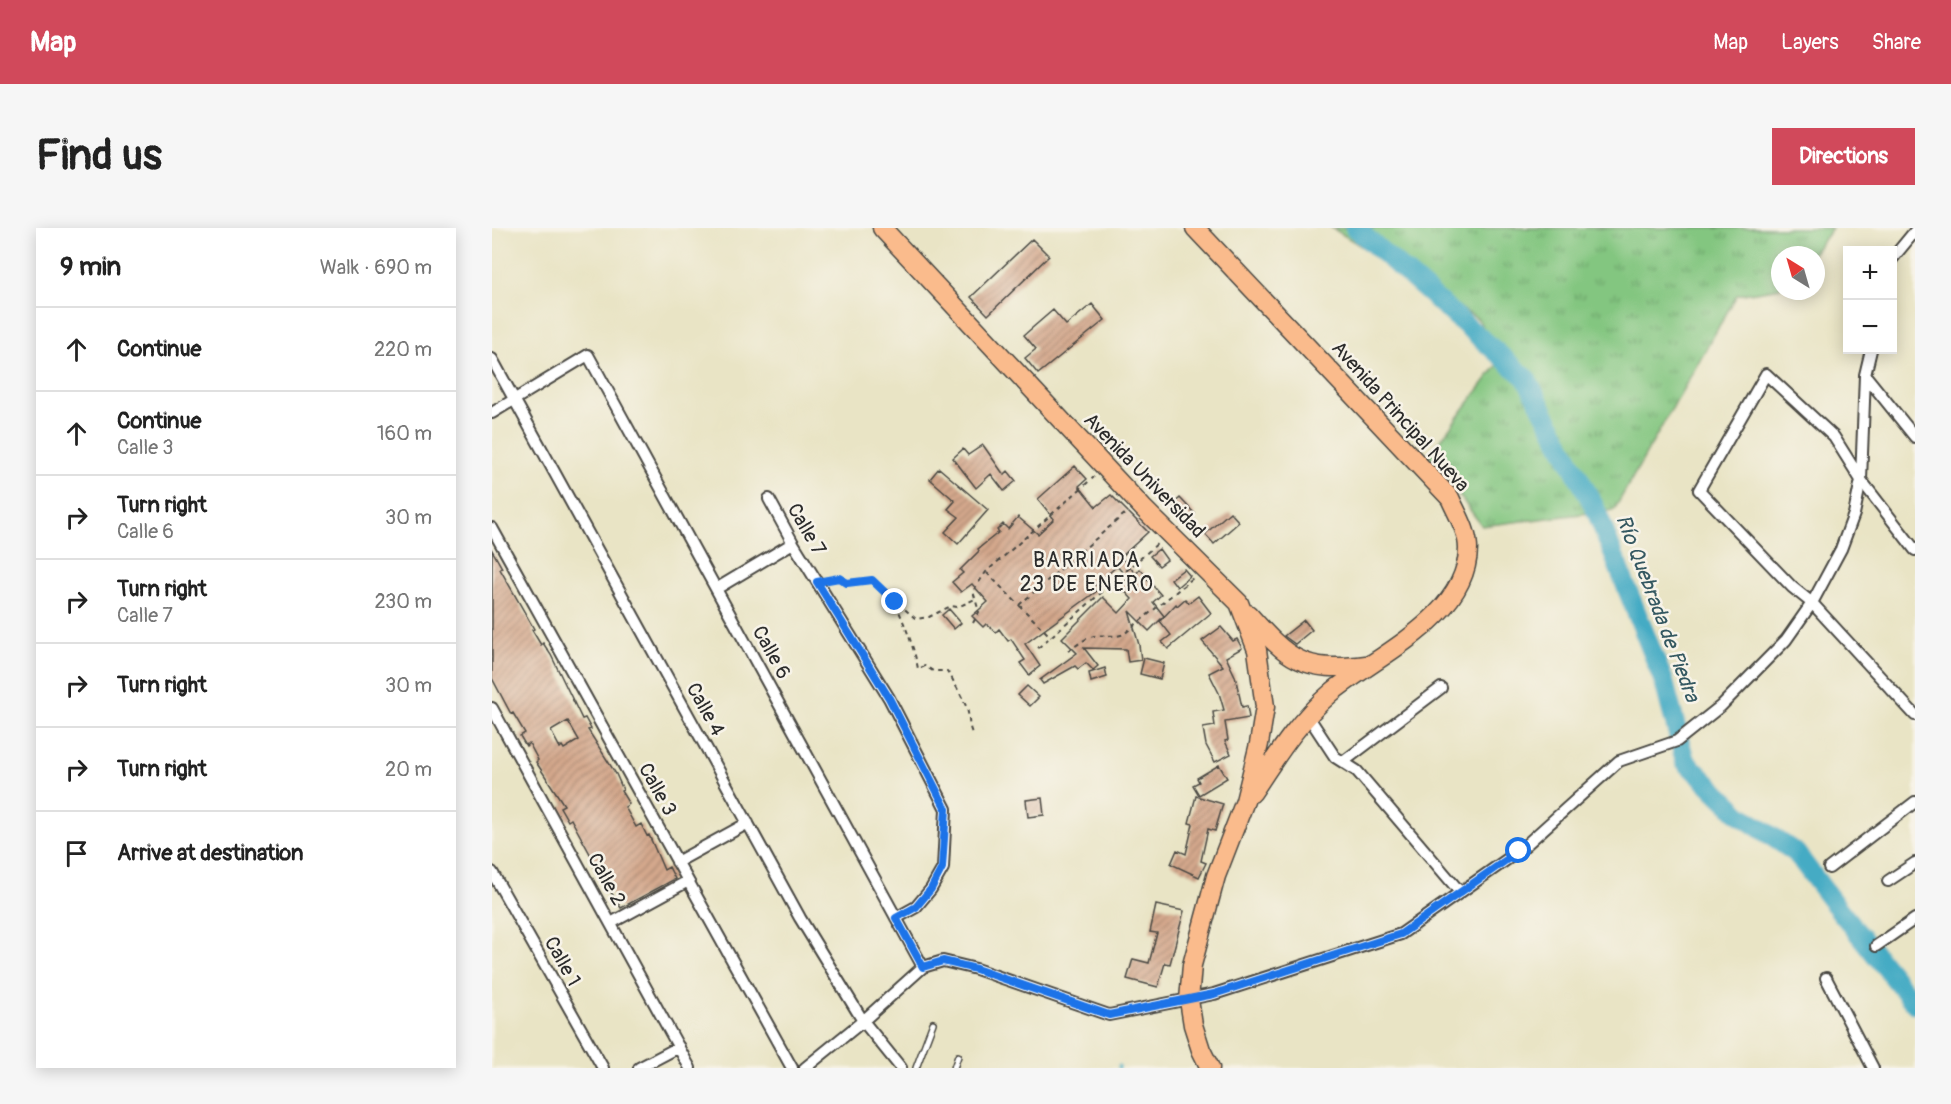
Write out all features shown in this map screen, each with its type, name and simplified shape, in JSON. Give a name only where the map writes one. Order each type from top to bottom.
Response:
[{"type":"highway","name":"Avenida Universidad","points":[[882,228],[1137,502],[1239,603],[1257,650],[1264,708],[1259,744],[1245,801]]},
{"type":"highway","name":"Avenida Principal Nueva","points":[[1195,228],[1450,498],[1463,525],[1468,548],[1465,572],[1447,605],[1413,636],[1367,665],[1330,694],[1298,726],[1245,801]]},
{"type":"highway","points":[[1239,603],[1279,646],[1306,663],[1320,668],[1367,665]]},
{"type":"highway","points":[[1210,1068],[1198,1042],[1189,1000],[1192,965],[1216,876],[1245,801]]},
{"type":"street","points":[[1897,254],[1915,231]]},
{"type":"street","points":[[805,1068],[863,1021],[923,967],[943,961],[976,969],[1109,1015],[1189,1000],[1264,979],[1401,934],[1519,851],[1618,761],[1677,741],[1720,706],[1778,647],[1812,603],[1841,549],[1854,514],[1861,480],[1865,375],[1870,354]]},
{"type":"street","name":"Calle 6","points":[[514,400],[588,355],[923,967]]},
{"type":"street","name":"Calle 4","points":[[492,359],[800,918],[863,1021],[901,1068]]},
{"type":"street","points":[[1915,550],[1861,480],[1834,437],[1766,374],[1699,490],[1792,587],[1812,603],[1915,715]]},
{"type":"street","points":[[1865,375],[1915,438]]},
{"type":"street","points":[[492,412],[514,400]]},
{"type":"street","name":"Calle 7","points":[[769,500],[889,698],[946,809],[942,868],[931,889],[916,907],[896,918]]},
{"type":"street","name":"Calle 3","points":[[492,528],[792,1068]]},
{"type":"street","points":[[717,589],[793,543]]},
{"type":"street","points":[[1343,762],[1441,688]]},
{"type":"street","name":"Calle 2","points":[[492,708],[690,1068]]},
{"type":"street","points":[[1308,716],[1335,757],[1357,771],[1460,892]]},
{"type":"street","points":[[1829,868],[1915,802]]},
{"type":"street","points":[[677,862],[748,823]]},
{"type":"street","points":[[1888,881],[1915,863]]},
{"type":"street","name":"Calle 1","points":[[492,872],[603,1068]]},
{"type":"street","points":[[611,923],[688,881]]},
{"type":"street","points":[[1876,945],[1915,919]]},
{"type":"street","points":[[1826,978],[1873,1068]]},
{"type":"street","points":[[639,1068],[679,1047]]},
{"type":"lane","points":[[916,1068],[933,1023]]},
{"type":"lane","points":[[954,1068],[958,1056]]},
{"type":"path","points":[[973,624],[979,612],[973,591],[986,572],[1105,467]]},
{"type":"path","points":[[1019,605],[1137,502]]},
{"type":"path","points":[[1038,648],[1169,534]]},
{"type":"path","points":[[1068,651],[1094,636],[1118,637],[1124,634],[1203,568]]},
{"type":"path","points":[[986,572],[1051,637]]},
{"type":"path","points":[[817,582],[839,578],[847,583],[872,580],[916,619],[951,606],[958,607],[975,599]]},
{"type":"path","points":[[895,602],[911,637],[911,646],[918,669],[925,666],[933,671],[947,671],[952,676],[960,698],[967,708],[968,726],[972,733]]},
{"type":"green space","points":[[1332,228],[1832,228],[1819,246],[1771,246],[1771,289],[1737,295],[1614,510],[1482,526],[1429,455],[1501,360],[1478,319]]},
{"type":"building","points":[[1032,239],[1049,256],[988,315],[971,297]]},
{"type":"building","points":[[1092,304],[1105,320],[1038,374],[1025,358],[1036,349],[1024,335],[1053,310],[1066,325]]},
{"type":"building","points":[[983,445],[1004,475],[1008,471],[1016,481],[1004,491],[991,474],[976,488],[953,458],[963,449],[968,455]]},
{"type":"building","points":[[1075,466],[1087,479],[1079,486],[1096,507],[1111,495],[1148,532],[1121,557],[1136,574],[1140,569],[1149,578],[1147,579],[1161,595],[1153,602],[1164,616],[1149,631],[1129,611],[1141,660],[1128,662],[1126,649],[1084,648],[1098,666],[1093,670],[1086,663],[1078,669],[1075,666],[1043,684],[1040,680],[1077,653],[1062,638],[1103,597],[1119,613],[1132,599],[1120,586],[1128,579],[1117,566],[1093,587],[1097,591],[1025,644],[1040,666],[1029,675],[1020,663],[1025,660],[1011,639],[1008,641],[999,629],[996,632],[986,624],[983,627],[972,616],[988,602],[972,584],[961,592],[952,582],[963,573],[960,570],[979,551],[978,549],[999,532],[997,530],[1003,524],[1008,529],[1018,517],[1038,534],[1054,519],[1038,499]]},
{"type":"building","points":[[939,468],[988,510],[958,544],[945,532],[959,517],[948,509],[955,501],[930,479]]},
{"type":"building","points":[[1180,498],[1195,514],[1187,521],[1172,505]]},
{"type":"building","points":[[1230,512],[1239,522],[1214,544],[1205,534]]},
{"type":"building","points":[[1159,549],[1167,560],[1159,566],[1150,556]]},
{"type":"building","points":[[492,550],[502,568],[500,569],[534,629],[532,630],[541,645],[543,643],[551,655],[582,719],[585,718],[591,729],[588,730],[616,774],[623,790],[621,791],[629,804],[625,807],[636,827],[641,824],[647,836],[649,835],[664,870],[669,867],[675,879],[621,908],[593,864],[595,863],[571,819],[568,821],[560,807],[564,805],[536,762],[538,760],[529,743],[526,746],[520,736],[525,733],[513,713],[511,714],[492,678]],"holes":[[[568,721],[579,740],[564,749],[562,746],[560,748],[551,731]]]},
{"type":"building","points":[[1184,569],[1190,576],[1177,587],[1171,579]]},
{"type":"building","points":[[1198,596],[1211,613],[1168,649],[1162,642],[1171,635],[1160,621],[1176,604],[1177,606],[1185,599],[1189,603]]},
{"type":"building","points":[[949,609],[961,623],[954,629],[942,615]]},
{"type":"building","points":[[1304,620],[1312,630],[1295,644],[1284,636]]},
{"type":"building","points":[[1221,627],[1233,641],[1237,639],[1242,648],[1226,657],[1235,676],[1242,707],[1247,706],[1249,718],[1225,722],[1228,740],[1225,741],[1231,754],[1215,762],[1206,745],[1203,728],[1215,726],[1213,712],[1224,710],[1209,673],[1223,666],[1202,641]]},
{"type":"building","points":[[1144,658],[1164,663],[1160,679],[1140,674]]},
{"type":"building","points":[[1105,668],[1107,677],[1091,682],[1089,673]]},
{"type":"building","points":[[1027,686],[1039,697],[1030,706],[1018,695]]},
{"type":"building","points":[[1219,765],[1227,778],[1199,795],[1193,785],[1199,782],[1197,778]]},
{"type":"building","points":[[1196,796],[1223,804],[1215,831],[1208,829],[1201,861],[1206,863],[1199,877],[1171,864],[1177,850],[1186,854],[1193,824],[1189,823]]},
{"type":"building","points":[[1042,798],[1044,815],[1028,817],[1026,800]]},
{"type":"building","points":[[1156,905],[1184,911],[1170,964],[1165,963],[1158,987],[1127,979],[1133,959],[1149,963],[1157,933],[1150,932]]},
{"type":"waterway","name":"Río Quebrada de Piedra","points":[[1355,228],[1526,378],[1595,508],[1664,682],[1685,761],[1739,814],[1796,853],[1915,1004]]},
{"type":"district","name":"BARRIADA 23 DE ENERO","points":[[1087,572]]},
{"type":"route","points":[[895,602],[872,580],[847,583],[839,578],[817,582],[889,698],[946,809],[942,868],[931,889],[916,907],[896,918],[923,967],[943,961],[976,969],[1109,1015],[1189,1000],[1343,954],[1401,934],[1519,851]]}]
